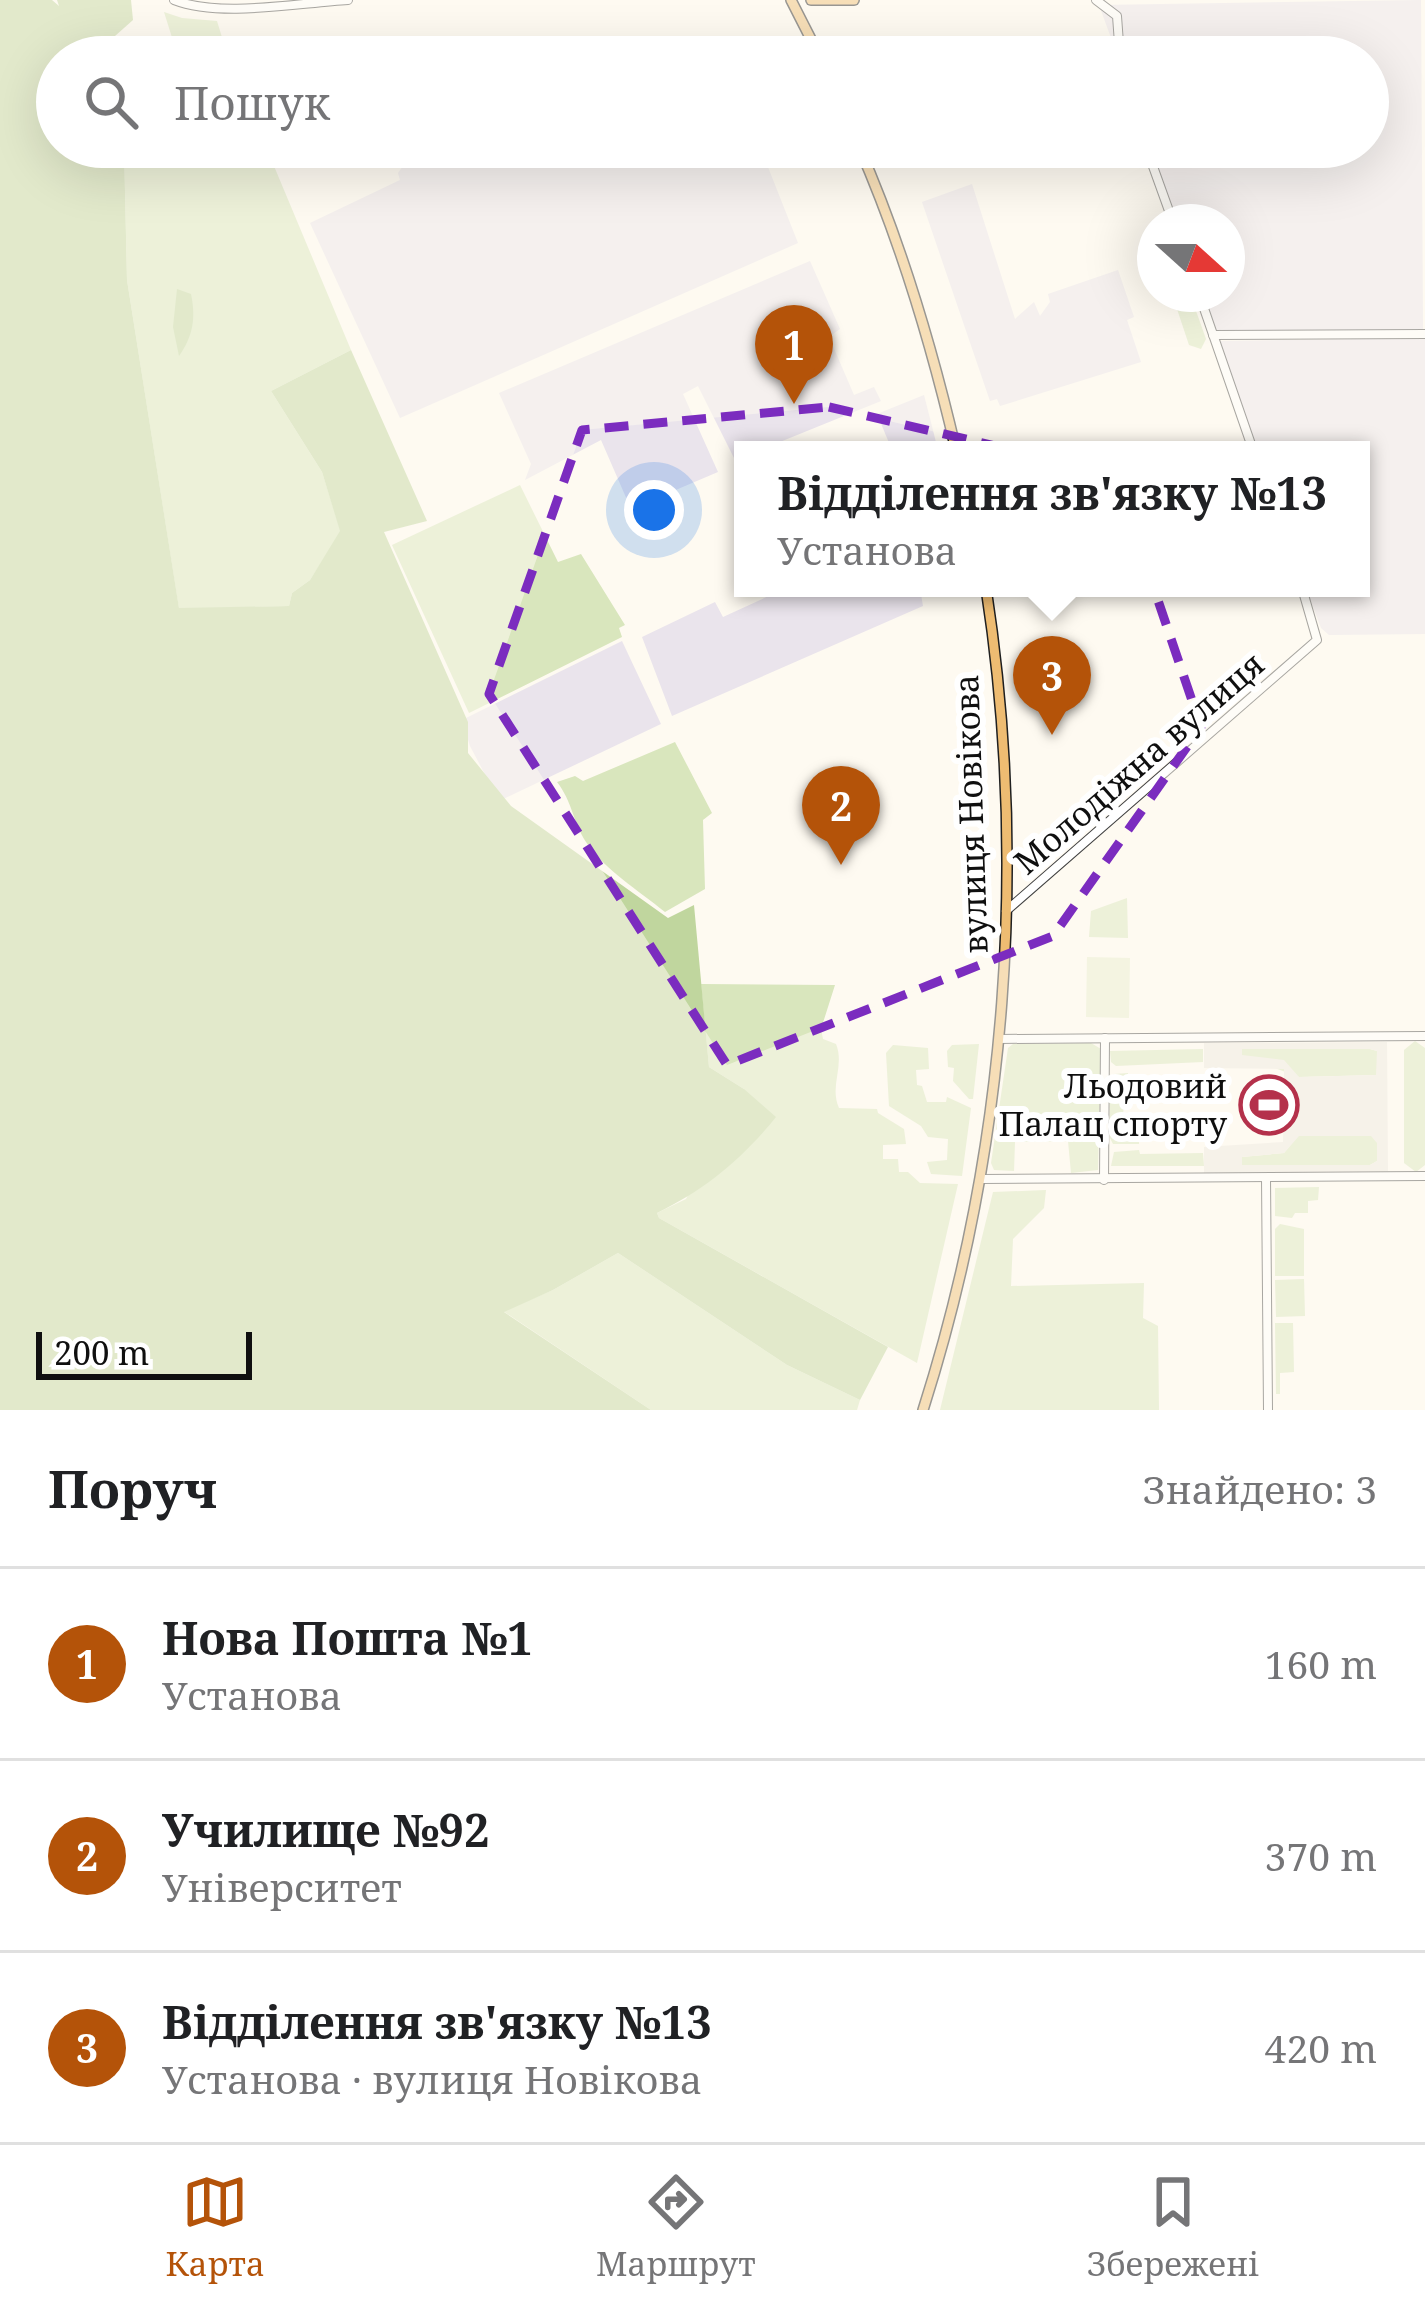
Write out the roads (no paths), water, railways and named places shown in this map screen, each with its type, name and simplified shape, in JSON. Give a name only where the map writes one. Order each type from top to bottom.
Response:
[{"type":"main road","points":[[791,0],[809,36]]},
{"type":"main road","points":[[812,0],[854,0]]},
{"type":"main road","points":[[867,168],[906,270],[954,441]]},
{"type":"main road","name":"вулиця Новікова","points":[[981,1184],[997,1064],[1006,911],[1000,728],[987,597]]},
{"type":"main road","points":[[923,1410],[981,1184]]},
{"type":"street","points":[[174,0],[198,7],[244,7],[348,0]]},
{"type":"street","points":[[1096,0],[1117,16],[1118,36]]},
{"type":"street","points":[[1154,168],[1167,204]]},
{"type":"street","points":[[1205,312],[1250,441]]},
{"type":"street","points":[[1213,335],[1425,334]]},
{"type":"street","name":"Молодіжна вулиця","points":[[1006,911],[1317,640],[1305,597]]},
{"type":"street","points":[[999,1039],[1425,1036]]},
{"type":"street","points":[[1104,1180],[1105,1038]]},
{"type":"street","points":[[981,1184],[1425,1176]]},
{"type":"street","points":[[1266,1178],[1268,1410]]},
{"type":"place","name":"Нова Пошта №1","points":[[794,404]]},
{"type":"place","name":"Відділення зв'язку №13","points":[[1052,735]]},
{"type":"place","name":"Училище №92","points":[[841,865]]},
{"type":"place","name":"Льодовий Палац спорту","points":[[1269,1105]]}]
